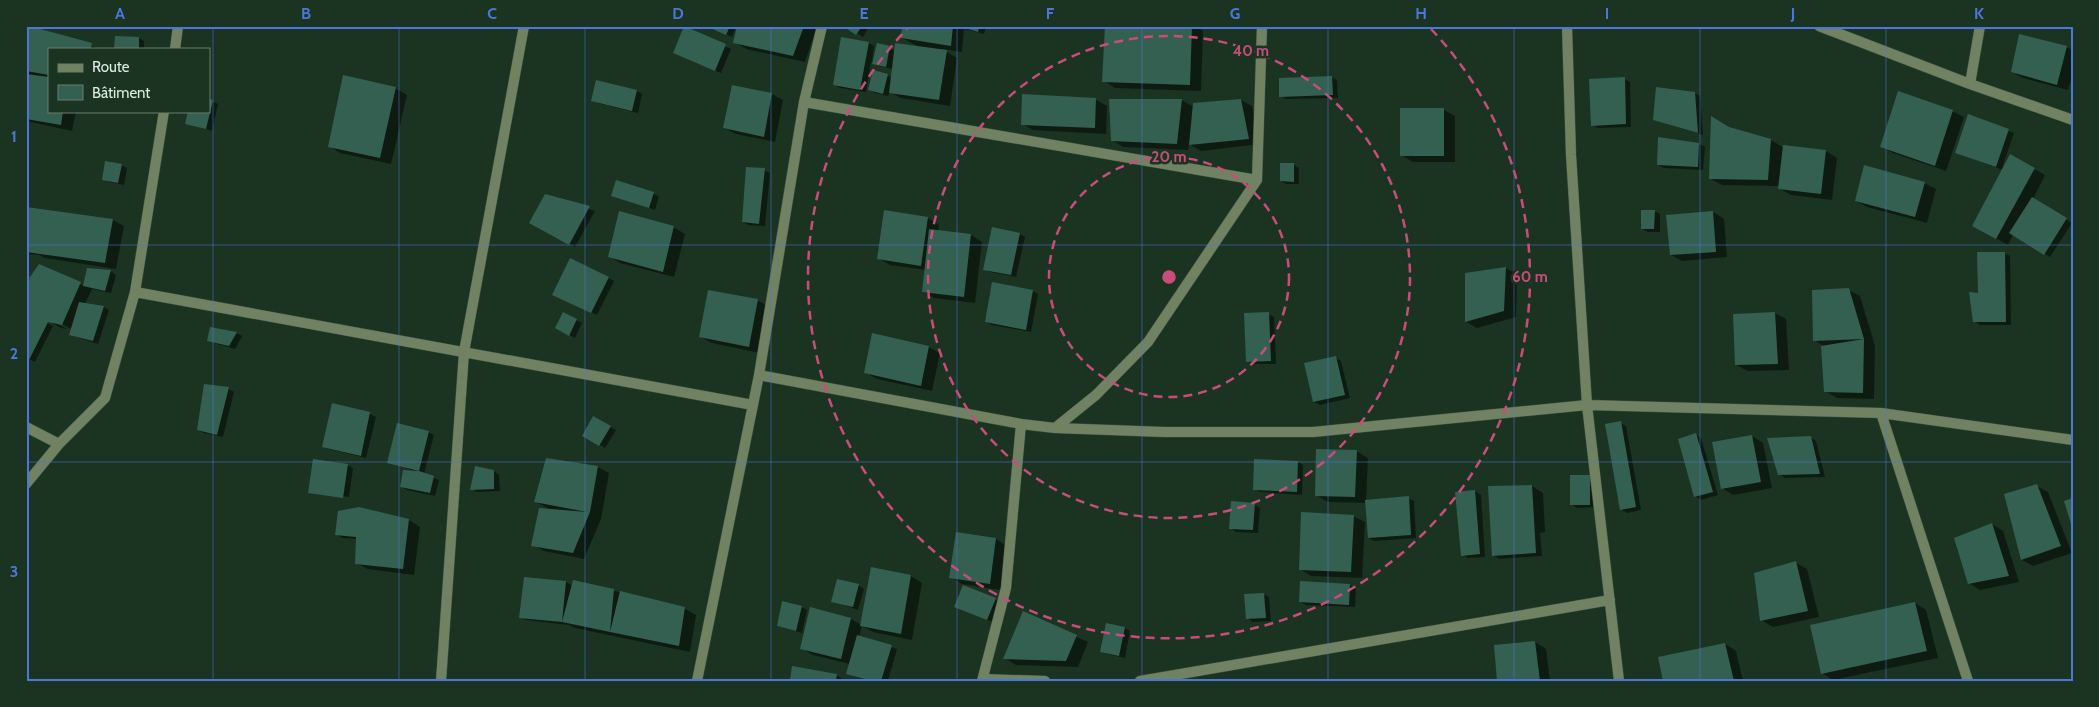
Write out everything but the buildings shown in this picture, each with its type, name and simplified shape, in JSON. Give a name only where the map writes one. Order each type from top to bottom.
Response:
[{"type":"street","points":[[174,48],[178,26]]},
{"type":"street","points":[[441,681],[464,352],[524,26]]},
{"type":"street","points":[[697,681],[759,375],[804,102],[822,26]]},
{"type":"street","points":[[1055,428],[1096,395],[1148,342],[1257,180],[1262,26]]},
{"type":"street","points":[[1567,26],[1571,155],[1587,405],[1619,681]]},
{"type":"street","points":[[1819,26],[1970,84],[2073,120]]},
{"type":"street","points":[[1970,84],[1980,26]]},
{"type":"street","points":[[804,102],[1257,180]]},
{"type":"street","points":[[26,484],[59,444],[105,398],[135,292],[164,112]]},
{"type":"street","points":[[135,292],[753,404]]},
{"type":"street","points":[[759,375],[1021,424],[1055,428],[1164,432],[1313,432],[1587,405],[1881,413],[2073,440]]},
{"type":"street","points":[[1881,413],[1968,681]]},
{"type":"street","points":[[1021,424],[1006,588],[982,680],[1045,681]]},
{"type":"street","points":[[26,427],[59,444]]},
{"type":"street","points":[[1140,681],[1610,600]]}]
